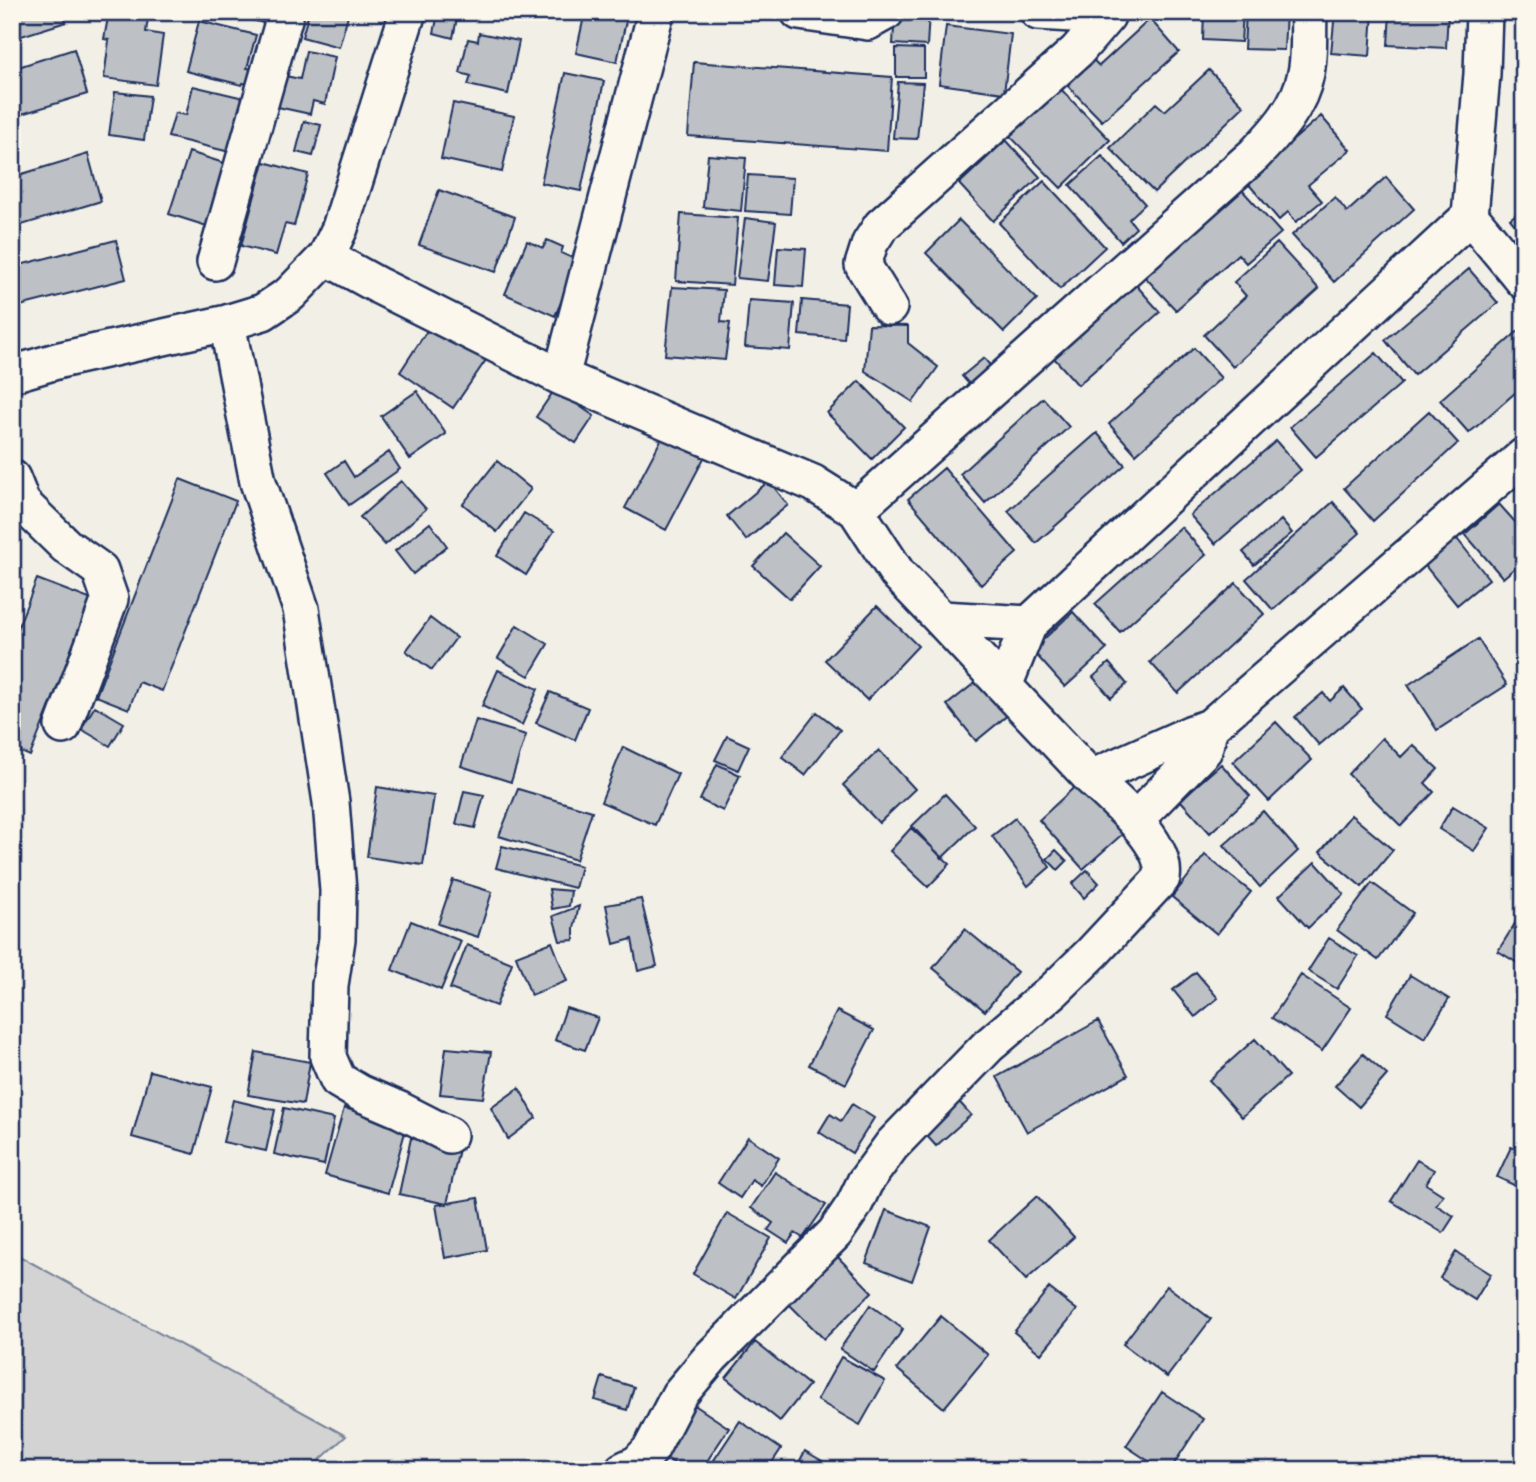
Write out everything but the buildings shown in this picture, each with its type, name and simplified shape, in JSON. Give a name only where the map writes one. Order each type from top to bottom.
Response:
[{"type":"street","points":[[215,262],[286,12]]},
{"type":"street","points":[[12,374],[60,360],[227,323],[263,312],[290,294],[326,257],[340,228],[408,12]]},
{"type":"street","points":[[561,377],[656,12]]},
{"type":"street","points":[[799,12],[868,22],[886,12]]},
{"type":"street","points":[[1038,12],[1107,14]]},
{"type":"street","points":[[856,510],[1254,155],[1277,131],[1293,109],[1306,73],[1309,12]]},
{"type":"street","points":[[1004,686],[1029,624],[1470,216],[1482,88],[1484,12]]},
{"type":"street","points":[[889,307],[863,265],[870,243],[881,226],[1077,51],[1107,14]]},
{"type":"street","points":[[1470,216],[1524,281]]},
{"type":"street","points":[[326,257],[561,377],[813,483],[856,510],[897,573],[1091,778],[1135,820],[1161,858],[1162,878],[1093,953],[988,1046],[892,1145],[865,1182],[854,1205],[835,1233],[710,1357],[679,1395],[651,1449],[638,1463],[623,1470]]},
{"type":"street","points":[[227,323],[258,482],[301,609],[331,802],[338,891],[337,939],[330,985],[328,1057],[338,1080],[449,1135]]},
{"type":"street","points":[[1091,778],[1210,727],[1524,456]]},
{"type":"street","points":[[12,478],[22,503],[66,546],[100,569],[110,599],[63,726]]},
{"type":"street","points":[[941,619],[1029,624]]},
{"type":"street","points":[[1135,820],[1204,750],[1210,727]]},
{"type":"shaded area","points":[[12,1252],[346,1436],[309,1470],[12,1470]]}]
